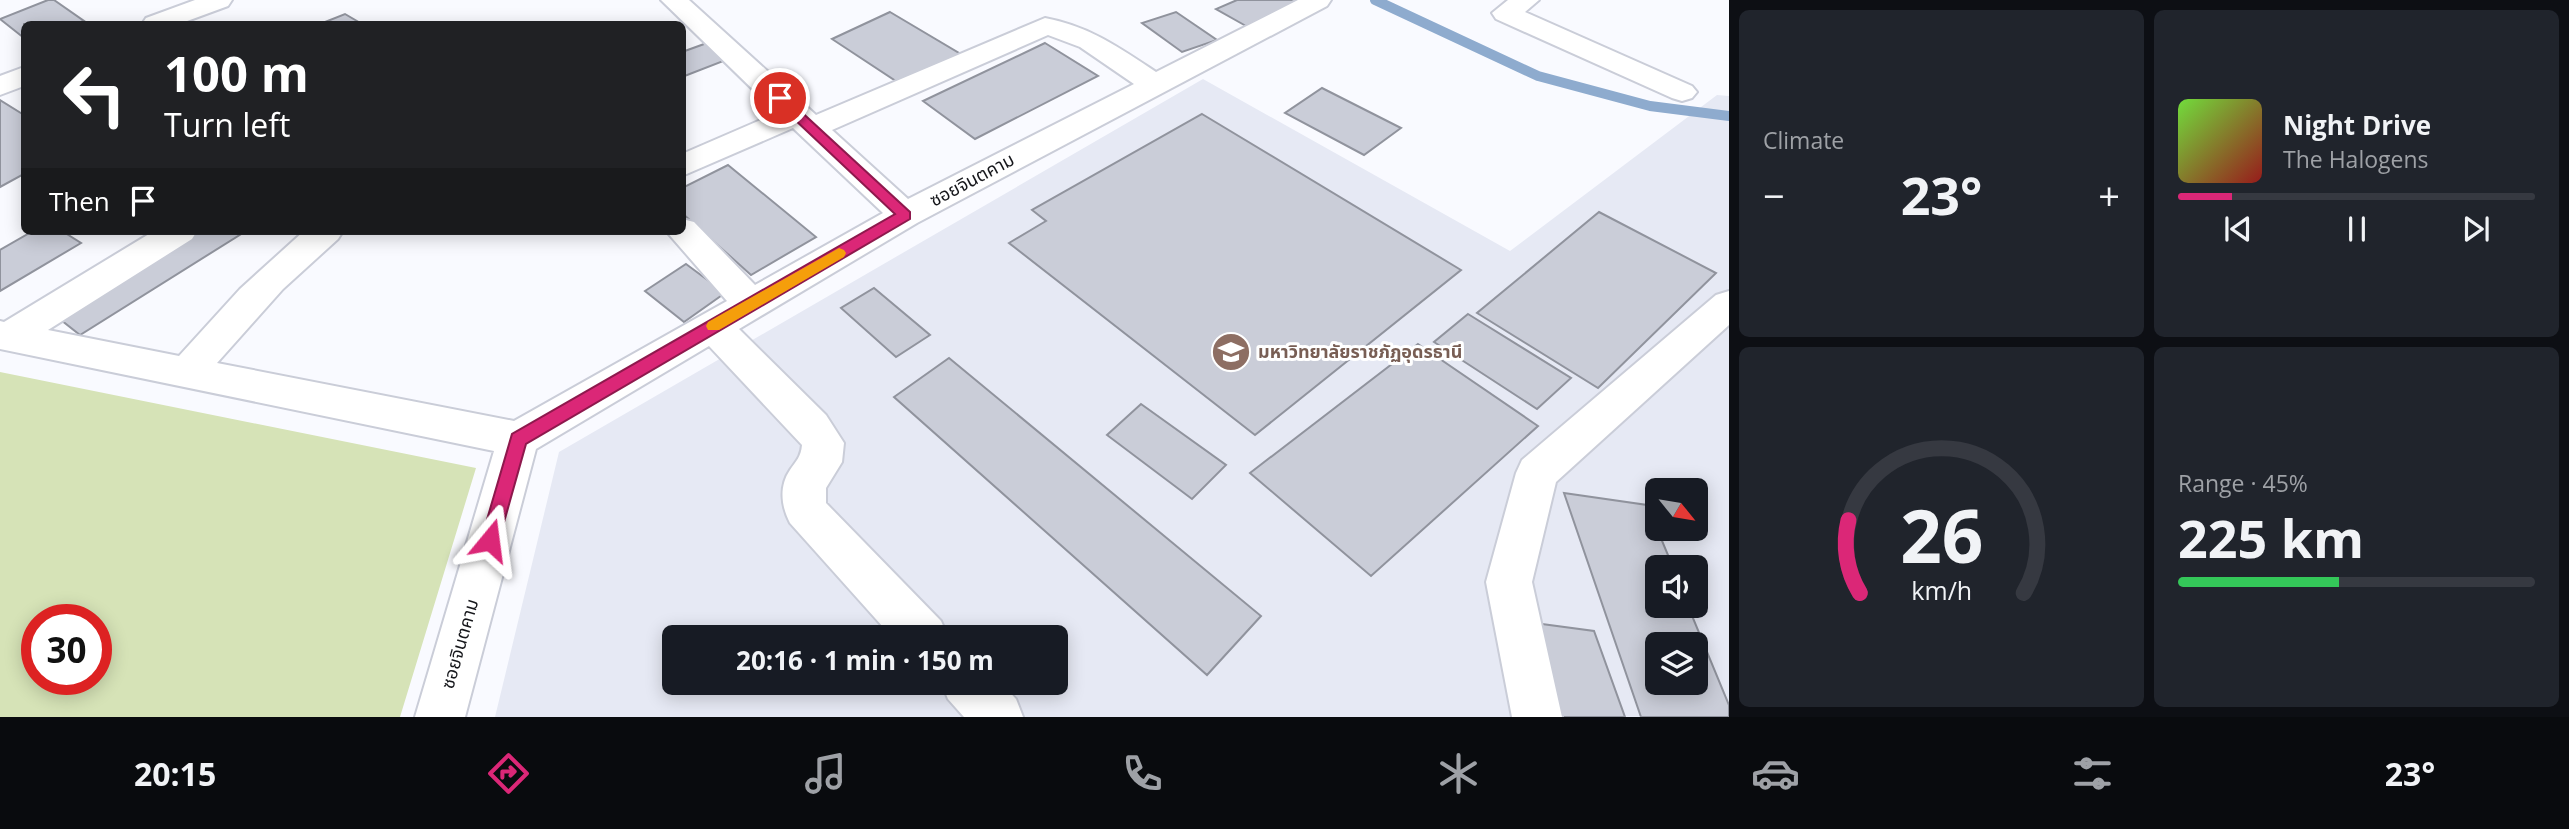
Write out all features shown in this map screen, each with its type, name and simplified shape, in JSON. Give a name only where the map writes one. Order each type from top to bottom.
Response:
[{"type":"street","points":[[164,21],[219,0]]},
{"type":"street","points":[[674,0],[905,215]]},
{"type":"street","name":"ซอยจินตคาม","points":[[440,717],[519,439],[905,215],[1318,0]]},
{"type":"street","points":[[1526,0],[1505,13],[1682,92]]},
{"type":"street","points":[[686,165],[1045,26],[1064,29],[1093,43],[1155,85]]},
{"type":"street","points":[[0,86],[21,77]]},
{"type":"street","points":[[686,234],[751,304]]},
{"type":"street","points":[[4,336],[173,235]]},
{"type":"street","points":[[187,373],[244,304],[293,256],[321,235]]},
{"type":"street","points":[[1537,717],[1509,582],[1537,473],[1729,304]]},
{"type":"street","points":[[713,326],[812,427],[823,443],[821,462],[804,484],[805,510],[913,625]]},
{"type":"street","points":[[4,336],[519,439]]},
{"type":"street","points":[[978,695],[998,717]]},
{"type":"shaded area","name":"มหาวิทยาลัยราชภัฏอุดรธานี","points":[[1203,79],[1510,251],[1717,95],[1729,96],[1729,717],[495,717],[559,452]]},
{"type":"green space","points":[[0,372],[476,468],[400,717],[0,717]]},
{"type":"building","points":[[54,0],[84,21],[21,21],[21,36],[0,19]]},
{"type":"building","points":[[1237,0],[1302,0],[1246,26],[1216,9]]},
{"type":"building","points":[[890,12],[964,56],[905,87],[832,39]]},
{"type":"building","points":[[1176,12],[1217,40],[1182,52],[1142,23]]},
{"type":"building","points":[[345,14],[357,21],[328,21]]},
{"type":"building","points":[[707,43],[726,60],[686,75],[686,51]]},
{"type":"building","points":[[1045,43],[1098,76],[975,139],[923,101]]},
{"type":"building","points":[[1322,88],[1401,128],[1364,155],[1285,113]]},
{"type":"building","points":[[0,100],[21,113],[21,176],[0,187]]},
{"type":"building","points":[[1202,114],[1461,270],[1255,435],[1009,243],[1046,221],[1032,210]]},
{"type":"building","points":[[728,165],[816,237],[751,275],[686,217],[686,186]]},
{"type":"building","points":[[1599,212],[1716,273],[1598,388],[1477,313]]},
{"type":"building","points":[[26,235],[68,235],[81,243],[0,291],[0,250]]},
{"type":"building","points":[[189,235],[240,235],[80,335],[56,316]]},
{"type":"building","points":[[686,264],[725,293],[684,322],[645,291]]},
{"type":"building","points":[[874,288],[930,335],[896,357],[841,308]]},
{"type":"building","points":[[1468,314],[1571,378],[1537,409],[1434,342]]},
{"type":"building","points":[[1418,344],[1538,426],[1371,576],[1250,473]]},
{"type":"building","points":[[949,358],[1261,616],[1207,675],[894,397]]},
{"type":"building","points":[[1141,404],[1226,465],[1192,499],[1107,435]]},
{"type":"building","points":[[1564,493],[1645,505],[1645,541],[1662,541],[1668,555],[1645,555],[1645,618],[1693,618],[1699,632],[1645,632],[1645,695],[1708,695],[1708,654],[1729,705],[1729,717],[1641,717]]},
{"type":"building","points":[[1527,622],[1594,631],[1625,717],[1556,717]]},
{"type":"waterway","points":[[1375,0],[1538,76],[1650,106],[1729,116]]},
{"type":"slow traffic","points":[[714,326],[839,253]]},
{"type":"place","name":"มหาวิทยาลัยราชภัฏอุดรธานี","points":[[1231,352]]},
{"type":"route","points":[[490,540],[519,439],[905,215],[780,98]]}]
